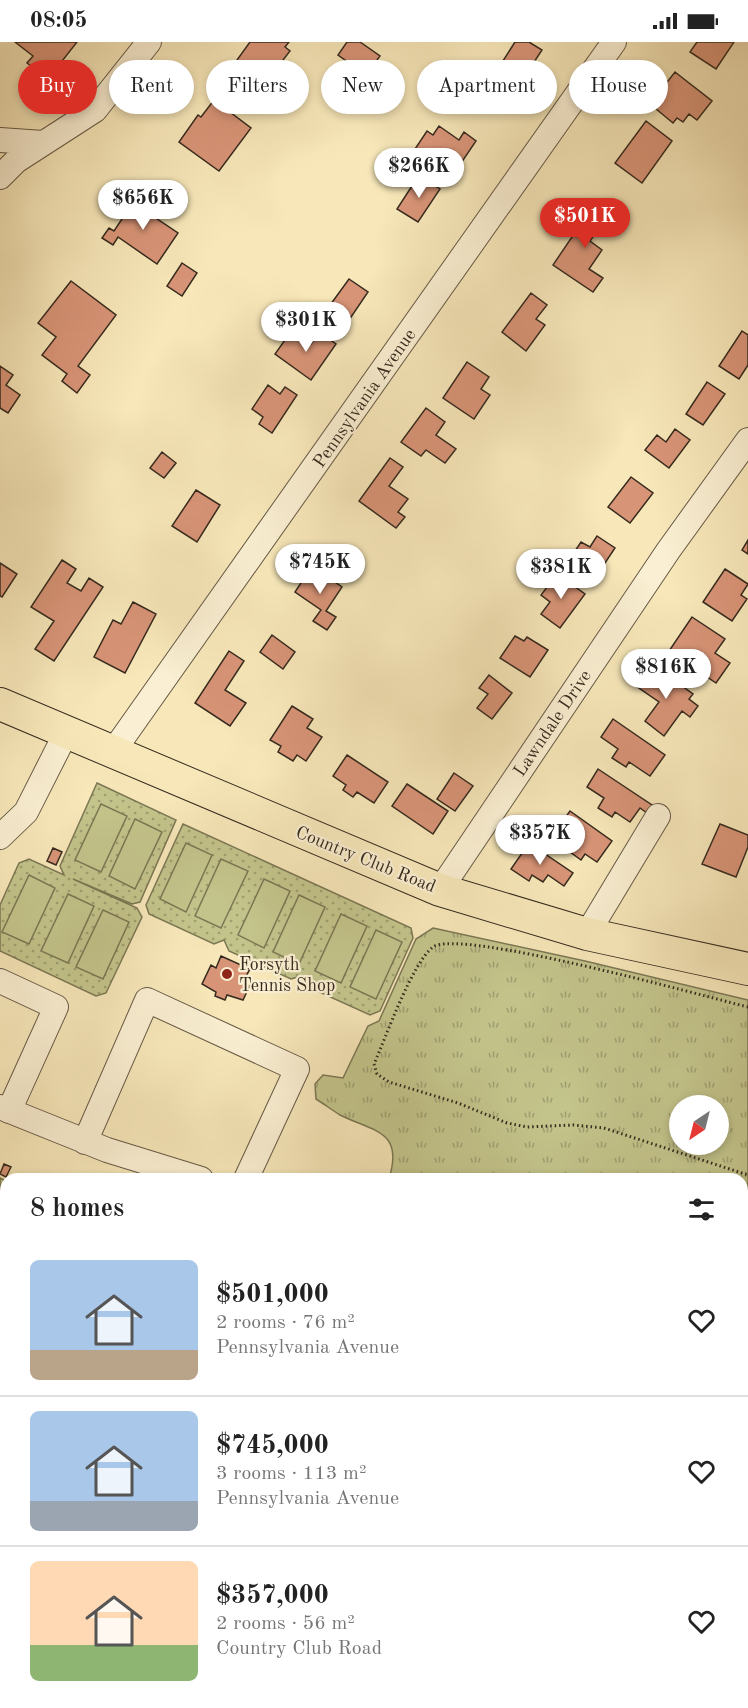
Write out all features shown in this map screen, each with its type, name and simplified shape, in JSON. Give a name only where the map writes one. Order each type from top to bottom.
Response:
[{"type":"main road","name":"Country Club Road","points":[[0,704],[440,890],[587,934],[748,969]]},
{"type":"street","points":[[0,177],[16,161],[94,110],[149,42]]},
{"type":"street","name":"Pennsylvania Avenue","points":[[112,753],[614,42]]},
{"type":"street","points":[[0,140],[43,144]]},
{"type":"street","name":"Lawndale Drive","points":[[440,890],[668,551],[748,440]]},
{"type":"street","points":[[0,837],[26,812],[66,733]]},
{"type":"street","points":[[587,934],[658,816]]},
{"type":"street","points":[[0,981],[56,1006],[4,1109],[85,1142],[182,1173]]},
{"type":"street","points":[[85,1142],[147,1000],[297,1069],[249,1173]]},
{"type":"path","points":[[742,1173],[604,1128],[573,1125],[527,1126],[507,1123],[458,1103],[389,1082],[377,1074],[374,1064],[422,960],[435,946],[443,943],[464,943],[520,953],[748,1007]]},
{"type":"green space","points":[[97,783],[176,820],[140,902],[132,904],[73,879],[137,908],[142,917],[106,993],[96,996],[0,951],[0,905],[19,863],[29,859],[64,875],[60,866]]},
{"type":"green space","points":[[101,804],[127,816],[101,872],[75,860]]},
{"type":"green space","points":[[135,819],[162,832],[135,889],[109,876]]},
{"type":"green space","points":[[183,824],[411,928],[413,938],[380,1011],[370,1015],[306,986],[301,976],[291,979],[229,951],[224,940],[214,944],[149,914],[146,905]]},
{"type":"green space","points":[[186,843],[212,855],[186,912],[160,899]]},
{"type":"green space","points":[[221,859],[248,871],[221,928],[195,916]]},
{"type":"green space","points":[[29,875],[55,888],[29,944],[2,932]]},
{"type":"green space","points":[[264,879],[290,891],[264,948],[238,935]]},
{"type":"green space","points":[[68,894],[94,906],[68,963],[41,951]]},
{"type":"green space","points":[[299,895],[325,907],[299,964],[273,952]]},
{"type":"green space","points":[[103,910],[129,922],[103,979],[76,967]]},
{"type":"green space","points":[[341,914],[367,926],[341,983],[315,971]]},
{"type":"green space","points":[[433,928],[748,1000],[748,1173],[390,1173],[393,1163],[392,1151],[383,1135],[340,1115],[316,1099],[315,1084],[323,1075],[343,1078],[368,1026],[379,1021],[416,939]]},
{"type":"green space","points":[[376,930],[402,942],[376,999],[350,987]]},
{"type":"building","points":[[15,42],[77,42],[63,60],[30,60],[33,56]]},
{"type":"building","points":[[250,42],[289,42],[285,47],[290,51],[283,60],[237,60]]},
{"type":"building","points":[[347,42],[360,42],[380,56],[377,60],[345,60],[338,55]]},
{"type":"building","points":[[515,42],[529,42],[542,50],[535,60],[504,60]]},
{"type":"building","points":[[697,42],[734,42],[716,69],[690,52]]},
{"type":"building","points":[[675,72],[712,101],[697,120],[689,114],[683,122],[677,118],[673,123],[662,114],[668,114],[668,81]]},
{"type":"building","points":[[206,110],[206,114],[232,114],[251,128],[219,171],[179,142],[198,115],[201,117]]},
{"type":"building","points":[[646,121],[672,141],[642,183],[615,163]]},
{"type":"building","points":[[439,126],[459,140],[464,132],[476,141],[453,175],[415,149],[427,131],[433,135]]},
{"type":"building","points":[[419,175],[440,189],[418,222],[397,209]]},
{"type":"building","points":[[134,193],[155,207],[150,214],[178,233],[157,264],[118,237],[113,245],[102,238],[109,228],[114,231],[132,204],[128,201]]},
{"type":"building","points":[[595,203],[614,215],[603,232],[598,229],[590,241],[602,250],[589,269],[603,278],[593,292],[553,265]]},
{"type":"building","points":[[182,263],[197,273],[182,296],[167,286]]},
{"type":"building","points":[[349,279],[368,292],[345,326],[325,312]]},
{"type":"building","points":[[71,281],[116,315],[78,366],[90,375],[77,393],[62,381],[67,374],[42,355],[56,337],[38,323]]},
{"type":"building","points":[[531,293],[547,305],[536,319],[545,325],[526,351],[502,332]]},
{"type":"building","points":[[292,330],[311,344],[319,332],[336,344],[311,380],[275,354]]},
{"type":"building","points":[[742,331],[748,335],[748,365],[739,379],[719,366]]},
{"type":"building","points":[[467,362],[489,377],[481,389],[490,395],[474,419],[443,398]]},
{"type":"building","points":[[0,366],[13,375],[6,385],[20,395],[8,413],[0,408]]},
{"type":"building","points":[[707,382],[725,394],[703,425],[686,414]]},
{"type":"building","points":[[268,385],[280,394],[285,387],[297,395],[272,433],[259,424],[263,417],[252,409]]},
{"type":"building","points":[[426,408],[445,422],[436,435],[456,449],[445,463],[426,450],[421,456],[401,442]]},
{"type":"building","points":[[675,429],[690,440],[669,468],[645,450],[657,435],[666,442]]},
{"type":"building","points":[[162,452],[176,463],[164,478],[150,468]]},
{"type":"building","points":[[390,458],[403,467],[389,486],[408,499],[398,512],[405,517],[396,528],[359,501]]},
{"type":"building","points":[[631,477],[653,493],[630,523],[608,507]]},
{"type":"building","points":[[196,490],[220,505],[197,542],[172,526]]},
{"type":"building","points":[[597,536],[615,548],[597,575],[571,557],[581,542],[590,547]]},
{"type":"building","points":[[748,540],[748,554],[742,550]]},
{"type":"building","points":[[62,560],[76,569],[67,583],[81,591],[89,578],[103,587],[54,661],[35,649],[54,621],[31,607]]},
{"type":"building","points":[[0,563],[17,574],[2,597],[0,596]]},
{"type":"building","points":[[312,566],[342,587],[326,611],[336,617],[327,630],[313,621],[321,610],[295,592]]},
{"type":"building","points":[[725,569],[748,584],[741,595],[747,599],[732,621],[703,602]]},
{"type":"building","points":[[557,574],[585,594],[560,628],[541,614],[550,602],[541,595]]},
{"type":"building","points":[[133,602],[156,614],[125,673],[94,657],[113,620],[121,624]]},
{"type":"building","points":[[692,617],[725,639],[715,653],[730,663],[716,683],[669,651]]},
{"type":"building","points":[[272,635],[295,652],[283,669],[260,652]]},
{"type":"building","points":[[515,636],[524,641],[527,637],[548,650],[530,677],[500,658]]},
{"type":"building","points":[[229,651],[244,661],[225,690],[246,703],[230,726],[195,703]]},
{"type":"building","points":[[660,670],[693,694],[689,699],[698,706],[690,717],[682,711],[664,736],[645,721],[659,702],[636,686],[647,671],[655,677]]},
{"type":"building","points":[[489,675],[512,693],[492,719],[477,708],[488,694],[479,688]]},
{"type":"building","points":[[292,706],[313,719],[307,728],[322,737],[306,761],[297,755],[293,761],[278,752],[281,746],[270,740]]},
{"type":"building","points":[[613,719],[665,755],[650,776],[629,762],[626,767],[612,758],[618,749],[601,737]]},
{"type":"building","points":[[347,755],[388,782],[374,803],[357,792],[353,797],[343,790],[346,785],[333,776]]},
{"type":"building","points":[[598,769],[652,805],[647,813],[640,808],[630,822],[615,812],[612,817],[598,808],[604,798],[587,787]]},
{"type":"building","points":[[454,773],[473,786],[455,811],[437,799]]},
{"type":"building","points":[[407,784],[448,811],[433,834],[392,806]]},
{"type":"building","points":[[570,811],[612,841],[597,862],[585,854],[581,860],[566,849],[572,840],[557,829]]},
{"type":"building","points":[[720,824],[748,835],[748,847],[736,877],[702,864]]},
{"type":"building","points":[[529,843],[573,873],[564,886],[548,875],[543,882],[532,875],[529,881],[511,869]]},
{"type":"building","points":[[53,848],[62,852],[56,865],[47,861]]},
{"type":"building","name":"Forsyth Tennis Shop","points":[[221,956],[250,969],[244,980],[251,983],[243,1000],[227,995],[225,1000],[215,996],[216,992],[202,984],[211,965],[216,968]]},
{"type":"building","points":[[4,1164],[11,1167],[8,1173],[0,1173]]},
{"type":"place","name":"Forsyth Tennis Shop","points":[[227,974]]}]
